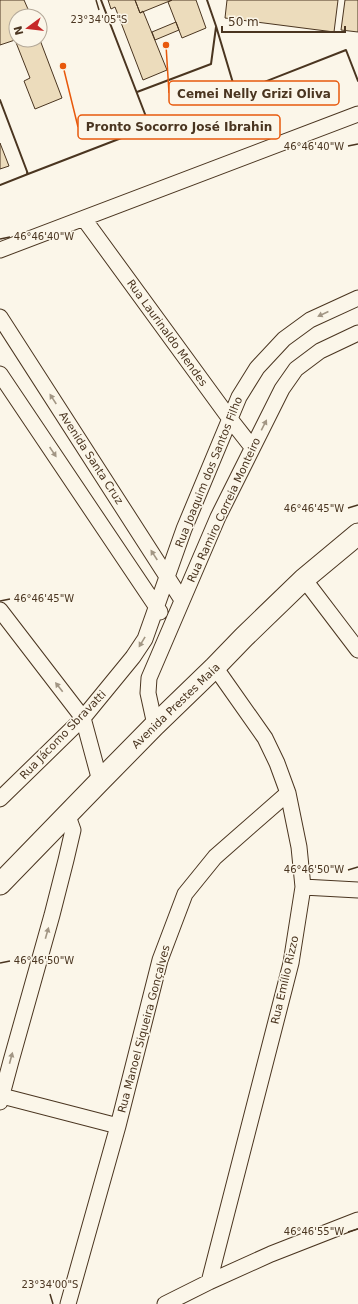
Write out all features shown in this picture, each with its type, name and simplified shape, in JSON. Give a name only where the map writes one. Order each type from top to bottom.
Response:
[{"type":"main road","name":"Avenida Prestes Maia","points":[[0,884],[68,816],[155,724],[216,667],[244,637],[304,579],[358,534]]},
{"type":"street","points":[[0,250],[358,114]]},
{"type":"street","name":"Rua Laurinaldo Mendes","points":[[84,219],[230,419],[252,446]]},
{"type":"street","name":"Rua Joaquim dos Santos Filho","points":[[157,606],[184,529],[239,397],[257,368],[284,339],[310,320],[358,298]]},
{"type":"street","name":"Avenida Santa Cruz","points":[[0,316],[182,600]]},
{"type":"street","name":"Rua Ramiro Correia Monteiro","points":[[155,724],[148,693],[149,678],[171,630],[182,600],[218,517],[252,446],[282,389],[296,369],[320,351],[358,333]]},
{"type":"street","points":[[0,374],[157,606],[171,630]]},
{"type":"street","points":[[304,579],[358,650]]},
{"type":"street","name":"Rua Jácomo Sbravatti","points":[[0,799],[83,718],[133,657],[145,639],[157,606]]},
{"type":"street","points":[[2,618],[83,718],[100,781]]},
{"type":"street","name":"Rua Emílio Rizzo","points":[[209,1282],[292,964],[303,887],[299,847],[288,793],[277,763],[265,738],[216,667]]},
{"type":"street","name":"Rua Manoel Siqueira Gonçalves","points":[[68,1304],[118,1126],[160,960],[185,894],[215,857],[288,793]]},
{"type":"street","points":[[68,816],[73,830],[66,860],[52,916],[10,1061],[1,1098],[118,1126]]},
{"type":"street","points":[[303,887],[358,890]]},
{"type":"street","points":[[165,1304],[209,1282],[357,1217]]},
{"type":"building","points":[[0,0],[24,0],[28,8],[8,8],[8,42],[0,45]]},
{"type":"building","points":[[108,0],[135,0],[140,13],[143,11],[167,70],[143,80],[115,7],[111,9]]},
{"type":"building","points":[[135,0],[172,0],[140,13]]},
{"type":"building","points":[[172,0],[196,0],[206,28],[182,38],[168,2]]},
{"type":"building","points":[[227,0],[338,0],[334,32],[225,18]]},
{"type":"building","points":[[345,0],[358,0],[358,32],[341,30]]},
{"type":"building","points":[[176,22],[179,30],[155,40],[152,32]]},
{"type":"building","points":[[18,48],[43,48],[62,98],[35,109],[24,81],[30,78]]},
{"type":"building","points":[[0,143],[9,166],[0,169]]},
{"type":"wall","points":[[0,100],[28,174],[150,127],[101,0]]},
{"type":"wall","points":[[207,0],[236,93],[346,50],[358,81]]},
{"type":"wall","points":[[137,92],[211,64],[216,27]]},
{"type":"wall","points":[[0,185],[28,174],[27,173]]},
{"type":"place","name":"Cemei Nelly Grizi Oliva","points":[[166,45]]},
{"type":"place","name":"Pronto Socorro José Ibrahin","points":[[63,66]]}]
